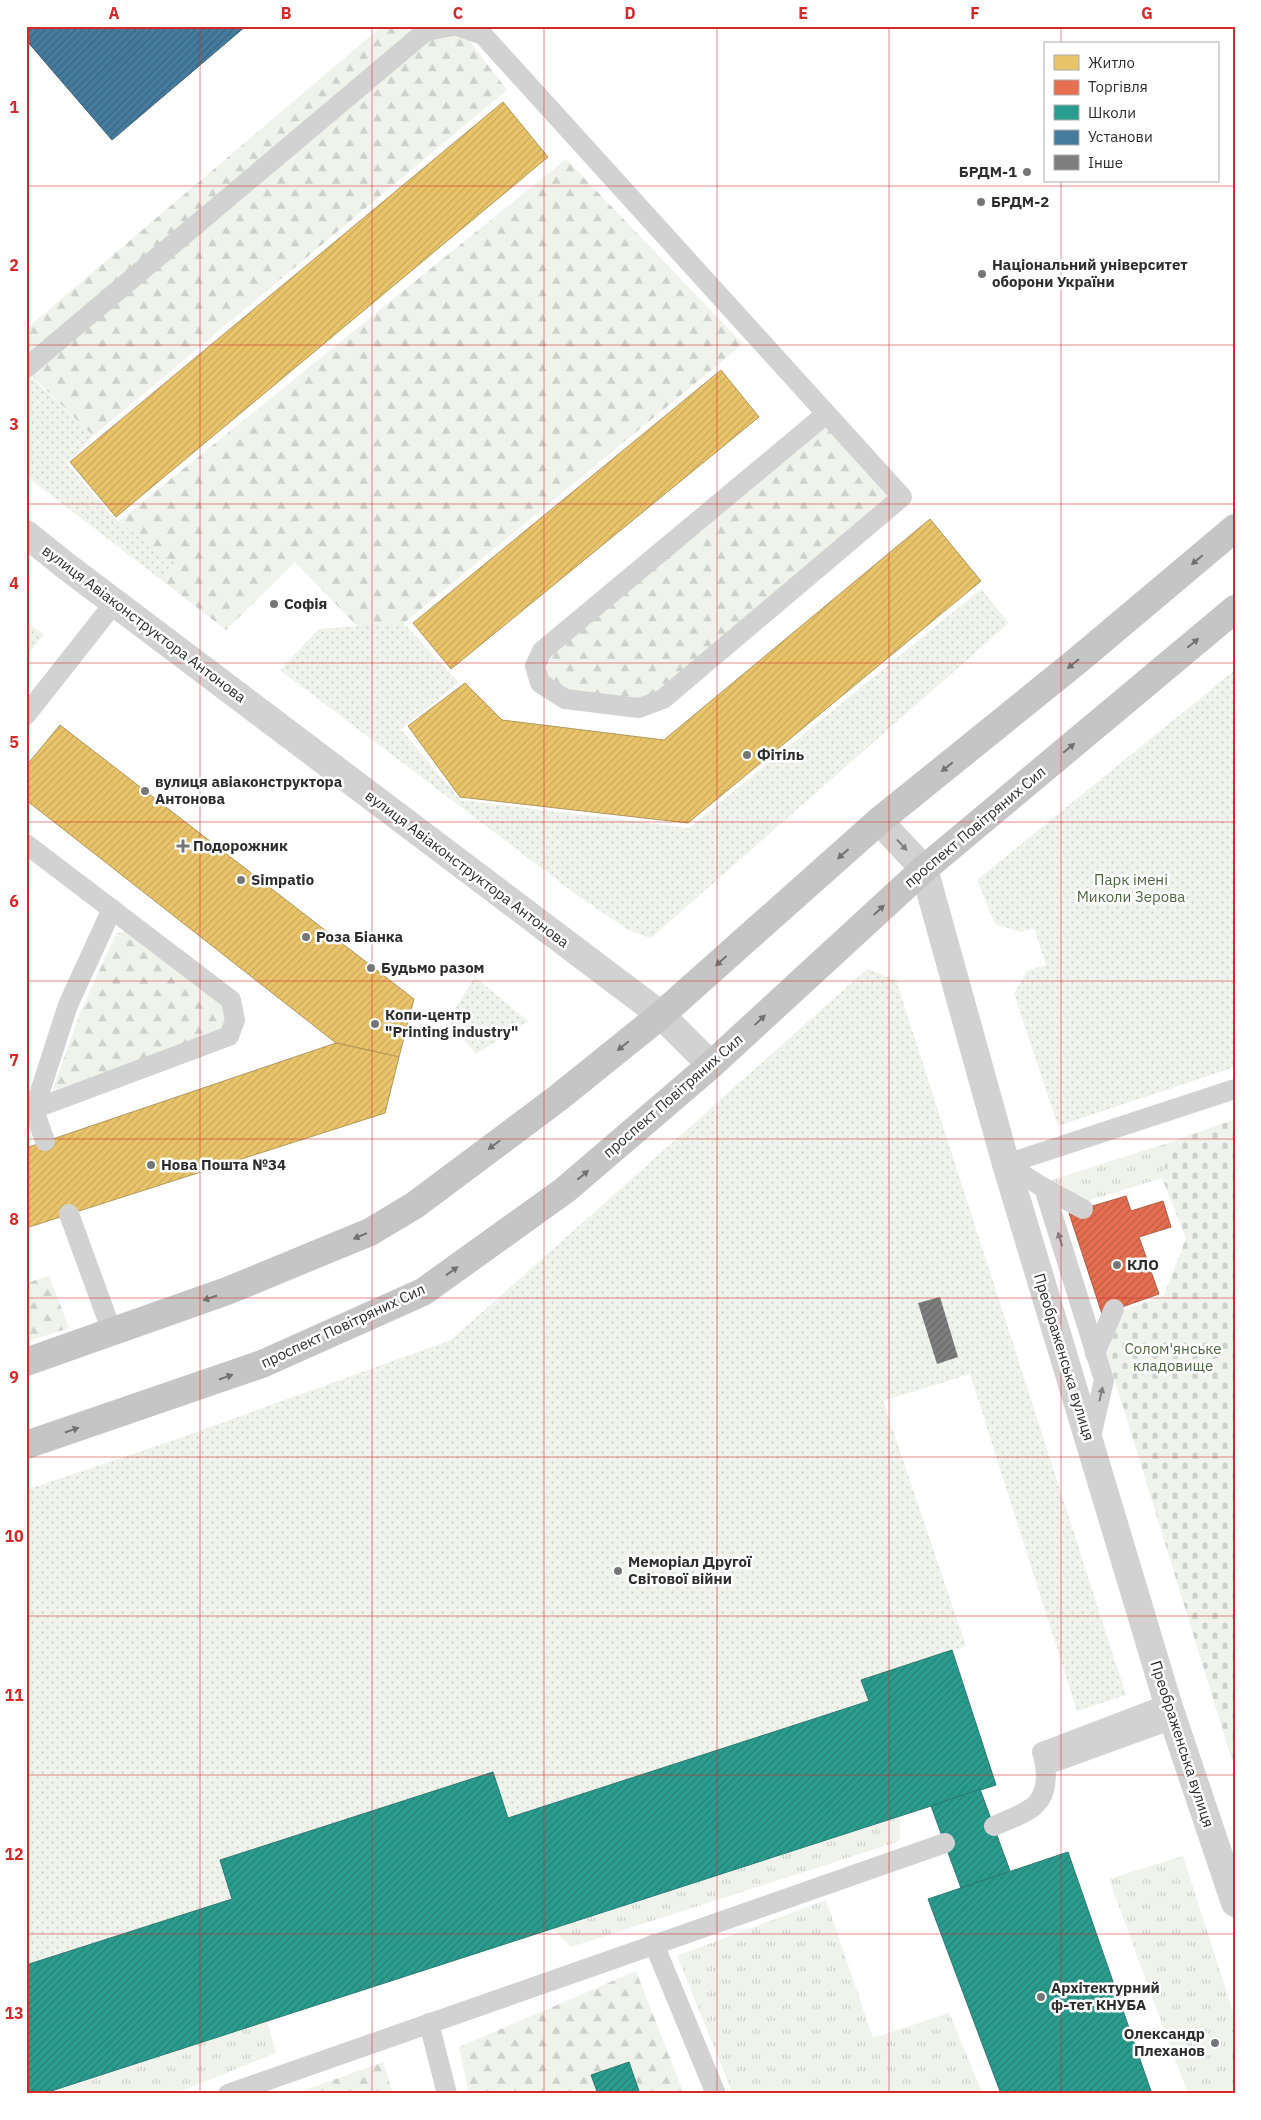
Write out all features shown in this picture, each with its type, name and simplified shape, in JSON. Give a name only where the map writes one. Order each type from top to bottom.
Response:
[{"type":"main road","points":[[26,1362],[227,1292],[370,1232],[415,1205],[551,1104],[660,1015],[879,821],[1077,661],[1235,528]]},
{"type":"main road","name":"проспект Повітряних Сил","points":[[26,1446],[262,1364],[423,1292],[565,1190],[711,1065],[924,869],[1235,609]]},
{"type":"street","name":"вулиця Авіаконструктора Антонова","points":[[26,534],[660,1015],[711,1065]]},
{"type":"street","name":"Преображенська вулиця","points":[[879,821],[924,869],[1006,1164],[1171,1711],[1235,1903]]},
{"type":"lane","points":[[26,368],[426,31],[453,26]]},
{"type":"lane","points":[[458,26],[483,35],[902,497],[663,699],[640,708],[565,699],[540,684],[535,666],[542,651],[826,414]]},
{"type":"lane","points":[[26,715],[115,602]]},
{"type":"lane","points":[[26,844],[231,1000],[235,1020],[228,1036],[30,1111]]},
{"type":"lane","points":[[45,1141],[30,1111],[68,1005],[112,909]]},
{"type":"lane","points":[[1006,1164],[1235,1089]]},
{"type":"lane","points":[[1006,1164],[1044,1188],[1083,1209]]},
{"type":"lane","points":[[1044,1188],[1104,1380],[1090,1442]]},
{"type":"lane","points":[[69,1214],[112,1332]]},
{"type":"lane","points":[[1095,1354],[1114,1309]]},
{"type":"lane","points":[[994,1826],[1036,1804],[1045,1787],[1046,1765],[1042,1752],[1171,1711]]},
{"type":"lane","points":[[228,2094],[944,1842]]},
{"type":"lane","points":[[654,1944],[716,2094]]},
{"type":"lane","points":[[429,2023],[447,2094]]},
{"type":"green space","points":[[382,26],[436,26],[26,365],[26,329]]},
{"type":"green space","points":[[448,34],[468,39],[507,90],[93,436],[27,371],[424,42]]},
{"type":"green space","points":[[566,159],[743,344],[404,623],[358,627],[295,562],[226,630],[160,579],[175,565],[119,521]]},
{"type":"green space","points":[[26,372],[93,436],[67,464],[113,517],[176,564],[160,579],[26,476]]},
{"type":"green space","points":[[826,421],[895,495],[662,694],[642,703],[569,694],[545,682],[546,653]]},
{"type":"green space","points":[[981,589],[1009,623],[651,938],[628,930],[577,895],[280,670],[319,629],[404,623],[459,682],[401,729],[460,800],[689,828]]},
{"type":"green space","points":[[26,621],[44,635],[26,656]]},
{"type":"green space","name":"Парк імені Миколи Зерова","points":[[1235,670],[1235,1067],[1058,1126],[1014,994],[1027,971],[1046,965],[1034,928],[1020,932],[995,924],[977,880]]},
{"type":"green space","points":[[129,930],[225,1003],[226,1018],[223,1030],[52,1091],[82,1008],[116,934]]},
{"type":"green space","points":[[867,969],[896,980],[1126,1695],[1077,1711],[970,1374],[883,1401],[966,1646],[862,1680],[869,1701],[508,1818],[493,1772],[220,1860],[232,1899],[26,1965],[26,1490],[174,1440],[451,1340]]},
{"type":"green space","points":[[475,977],[528,1021],[476,1054],[447,1021]]},
{"type":"green space","name":"Солом'янське кладовище","points":[[1235,1119],[1235,1770],[1107,1355],[1122,1311],[1164,1295],[1186,1238],[1162,1178],[1171,1142]]},
{"type":"green space","points":[[1171,1142],[1162,1178],[1088,1201],[1048,1181]]},
{"type":"green space","points":[[49,1276],[69,1328],[26,1342],[26,1283]]},
{"type":"green space","points":[[900,1817],[900,1841],[571,1947],[553,1929]]},
{"type":"green space","points":[[1183,1856],[1235,2018],[1235,2094],[1188,2094],[1109,1879]]},
{"type":"green space","points":[[826,1900],[873,2038],[949,2013],[983,2094],[733,2094],[677,1956]]},
{"type":"green space","points":[[636,1971],[684,2094],[469,2094],[459,2047]]},
{"type":"green space","points":[[267,2021],[276,2053],[174,2094],[42,2094]]},
{"type":"green space","points":[[383,2062],[393,2094],[294,2094]]},
{"type":"building: Житло","points":[[503,102],[548,157],[116,517],[70,462]]},
{"type":"building: Житло","points":[[721,370],[759,417],[451,669],[413,623]]},
{"type":"building: Житло","points":[[930,519],[981,581],[688,823],[460,797],[408,726],[465,683],[502,720],[664,740]]},
{"type":"building: Житло","points":[[60,725],[414,999],[399,1057],[336,1043],[26,800],[26,766]]},
{"type":"building: Житло","points":[[336,1043],[399,1057],[385,1113],[26,1228],[26,1148]]},
{"type":"building: Торгівля","name":"КЛО","points":[[1126,1196],[1131,1211],[1163,1201],[1171,1227],[1139,1237],[1159,1294],[1102,1314],[1069,1213]]},
{"type":"building: Школи","points":[[952,1650],[996,1785],[42,2094],[26,2094],[26,1965],[232,1899],[220,1860],[493,1772],[508,1818],[869,1701],[861,1680]]},
{"type":"building: Школи","points":[[980,1789],[1010,1871],[961,1888],[931,1806]]},
{"type":"building: Школи","name":"Архітектурний ф-тет КНУБА","points":[[1068,1852],[1152,2094],[1001,2094],[928,1899]]},
{"type":"building: Школи","points":[[629,2062],[640,2094],[598,2094],[591,2075]]},
{"type":"building: Установи","points":[[26,26],[125,26],[128,30],[132,26],[246,26],[112,140],[26,40]]},
{"type":"building: Інше","points":[[940,1297],[958,1357],[937,1364],[918,1303]]},
{"type":"place","name":"БРДМ-1","points":[[1027,172]]},
{"type":"place","name":"БРДМ-2","points":[[981,202]]},
{"type":"place","name":"Національний університет оборони України","points":[[982,274]]},
{"type":"place","name":"Софія","points":[[274,604]]},
{"type":"place","name":"Фітіль","points":[[747,755]]},
{"type":"place","name":"вулиця авіаконструктора Антонова","points":[[145,791]]},
{"type":"place","name":"Подорожник","points":[[183,846]]},
{"type":"place","name":"Simpatio","points":[[241,880]]},
{"type":"place","name":"Роза Біанка","points":[[306,937]]},
{"type":"place","name":"Будьмо разом","points":[[371,968]]},
{"type":"place","name":"Копи-центр \"Printing industry\"","points":[[375,1024]]},
{"type":"place","name":"Нова Пошта №34","points":[[151,1165]]},
{"type":"place","name":"КЛО","points":[[1117,1265]]},
{"type":"place","name":"Меморіал Другої Світової війни","points":[[618,1571]]},
{"type":"place","name":"Архітектурний ф-тет КНУБА","points":[[1041,1997]]},
{"type":"place","name":"Олександр Плеханов","points":[[1215,2043]]}]
